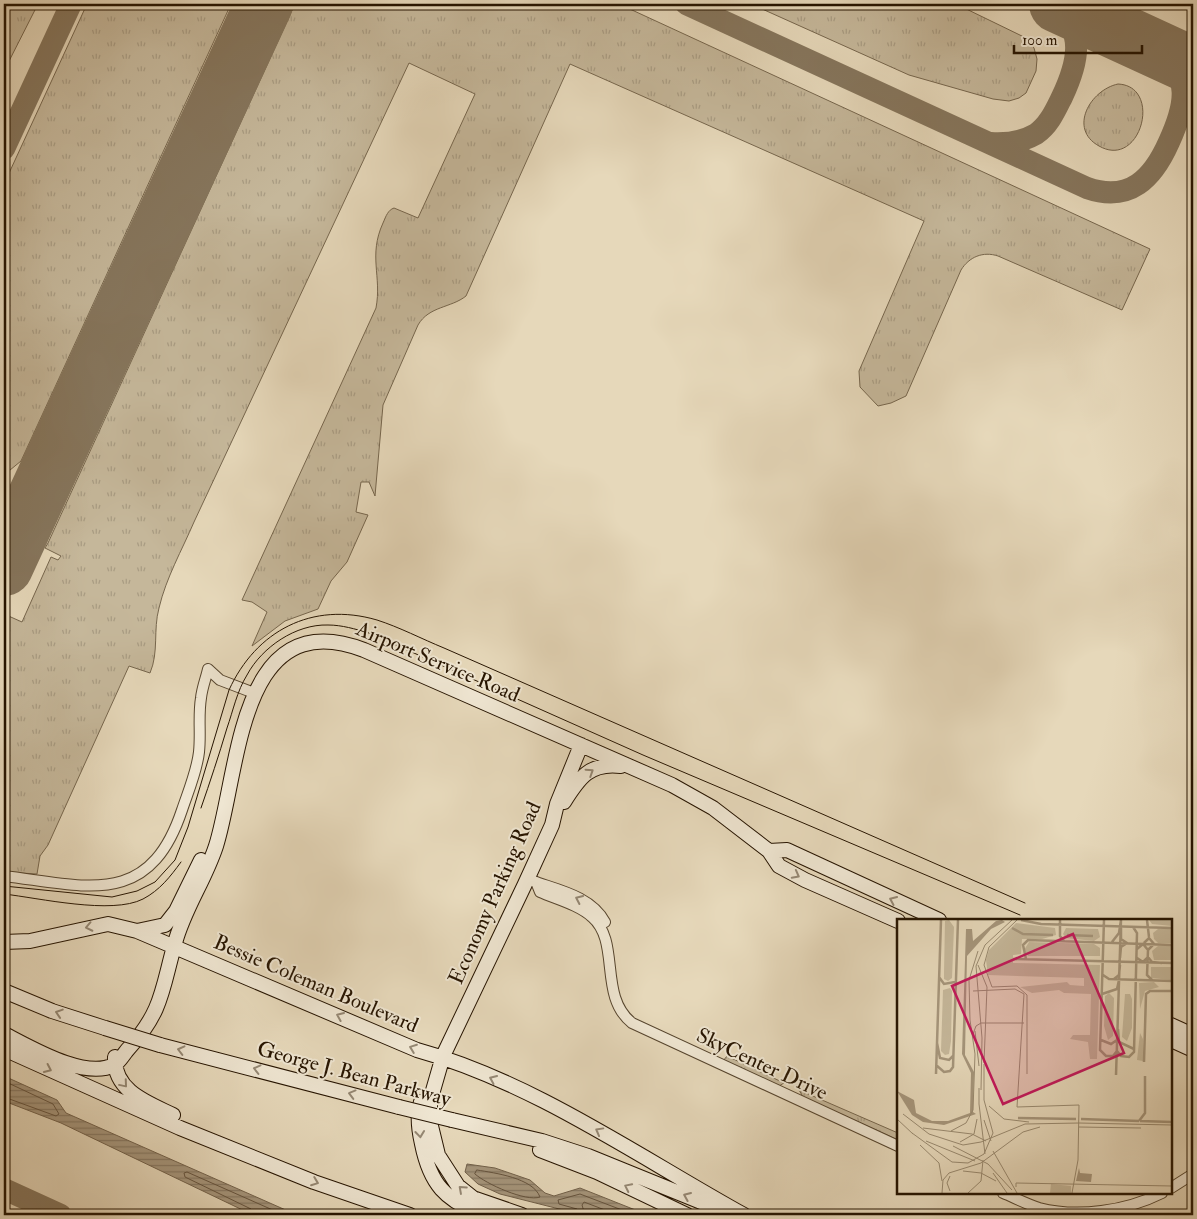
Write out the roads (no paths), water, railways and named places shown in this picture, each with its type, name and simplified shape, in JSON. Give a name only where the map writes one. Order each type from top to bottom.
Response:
[{"type":"street","name":"Airport Service Road","points":[[115,1065],[119,1049],[142,1020],[157,980],[215,848],[239,741],[254,692],[274,662],[287,652],[309,642],[331,640],[364,650],[672,785],[713,808],[769,851],[779,866],[897,921]]},
{"type":"street","points":[[4,876],[97,886],[118,883],[145,870],[156,861],[169,844],[189,790],[199,753],[201,698],[208,669],[220,680],[254,692]]},
{"type":"street","name":"Economy Parking Road","points":[[443,1056],[532,881],[552,825],[557,804],[581,745]]},
{"type":"street","points":[[552,825],[566,798],[588,772],[601,766],[633,768]]},
{"type":"street","points":[[137,931],[165,925],[176,911],[199,863],[220,832]]},
{"type":"street","points":[[769,851],[787,850],[937,919]]},
{"type":"street","name":"SkyCenter Drive","points":[[532,881],[542,883],[584,901],[602,918],[608,930],[618,1004],[625,1016],[636,1026],[897,1146]]},
{"type":"street","name":"Bessie Coleman Boulevard","points":[[4,942],[30,940],[108,924],[137,931],[174,945],[417,1050],[443,1056],[538,1098],[657,1163],[744,1215]]},
{"type":"street","name":"George J. Bean Parkway","points":[[4,991],[52,1011],[160,1045],[452,1120],[552,1154],[597,1172],[687,1215]]},
{"type":"street","points":[[1172,1025],[1193,1035]]},
{"type":"street","points":[[4,1034],[66,1063],[99,1068],[115,1065],[119,1079],[126,1088],[140,1099],[274,1166]]},
{"type":"street","points":[[1172,1040],[1193,1050]]},
{"type":"street","points":[[4,1049],[105,1096],[274,1166],[356,1198],[410,1215]]},
{"type":"street","points":[[443,1056],[429,1080],[420,1106],[419,1133],[426,1166],[441,1190],[463,1207],[483,1215]]},
{"type":"street","points":[[443,1056],[430,1101],[430,1122],[438,1155],[458,1186],[473,1198],[522,1215]]},
{"type":"street","points":[[452,1120],[542,1141],[588,1156],[732,1215]]},
{"type":"street","points":[[1172,1187],[1193,1174]]},
{"type":"street","points":[[1006,1194],[1038,1207],[1082,1212],[1122,1207],[1159,1194]]},
{"type":"water","points":[[4,1076],[57,1100],[66,1113],[297,1215],[253,1215],[61,1123],[4,1101]]},
{"type":"water","points":[[467,1164],[495,1168],[530,1180],[545,1193],[554,1196],[580,1188],[648,1215],[583,1215],[500,1194],[478,1184],[465,1172]]},
{"type":"tram line","points":[[4,886],[112,897],[137,891],[155,882],[175,860],[188,827],[229,690],[240,669],[254,651],[271,637],[289,626],[309,618],[330,615],[353,615],[394,626],[1025,903]]},
{"type":"tram line","points":[[201,808],[238,694],[253,665],[261,655],[292,633],[316,626],[338,626],[369,633],[643,755],[1020,915]]},
{"type":"tram line","points":[[4,894],[95,906],[130,904],[155,892],[181,862]]}]
